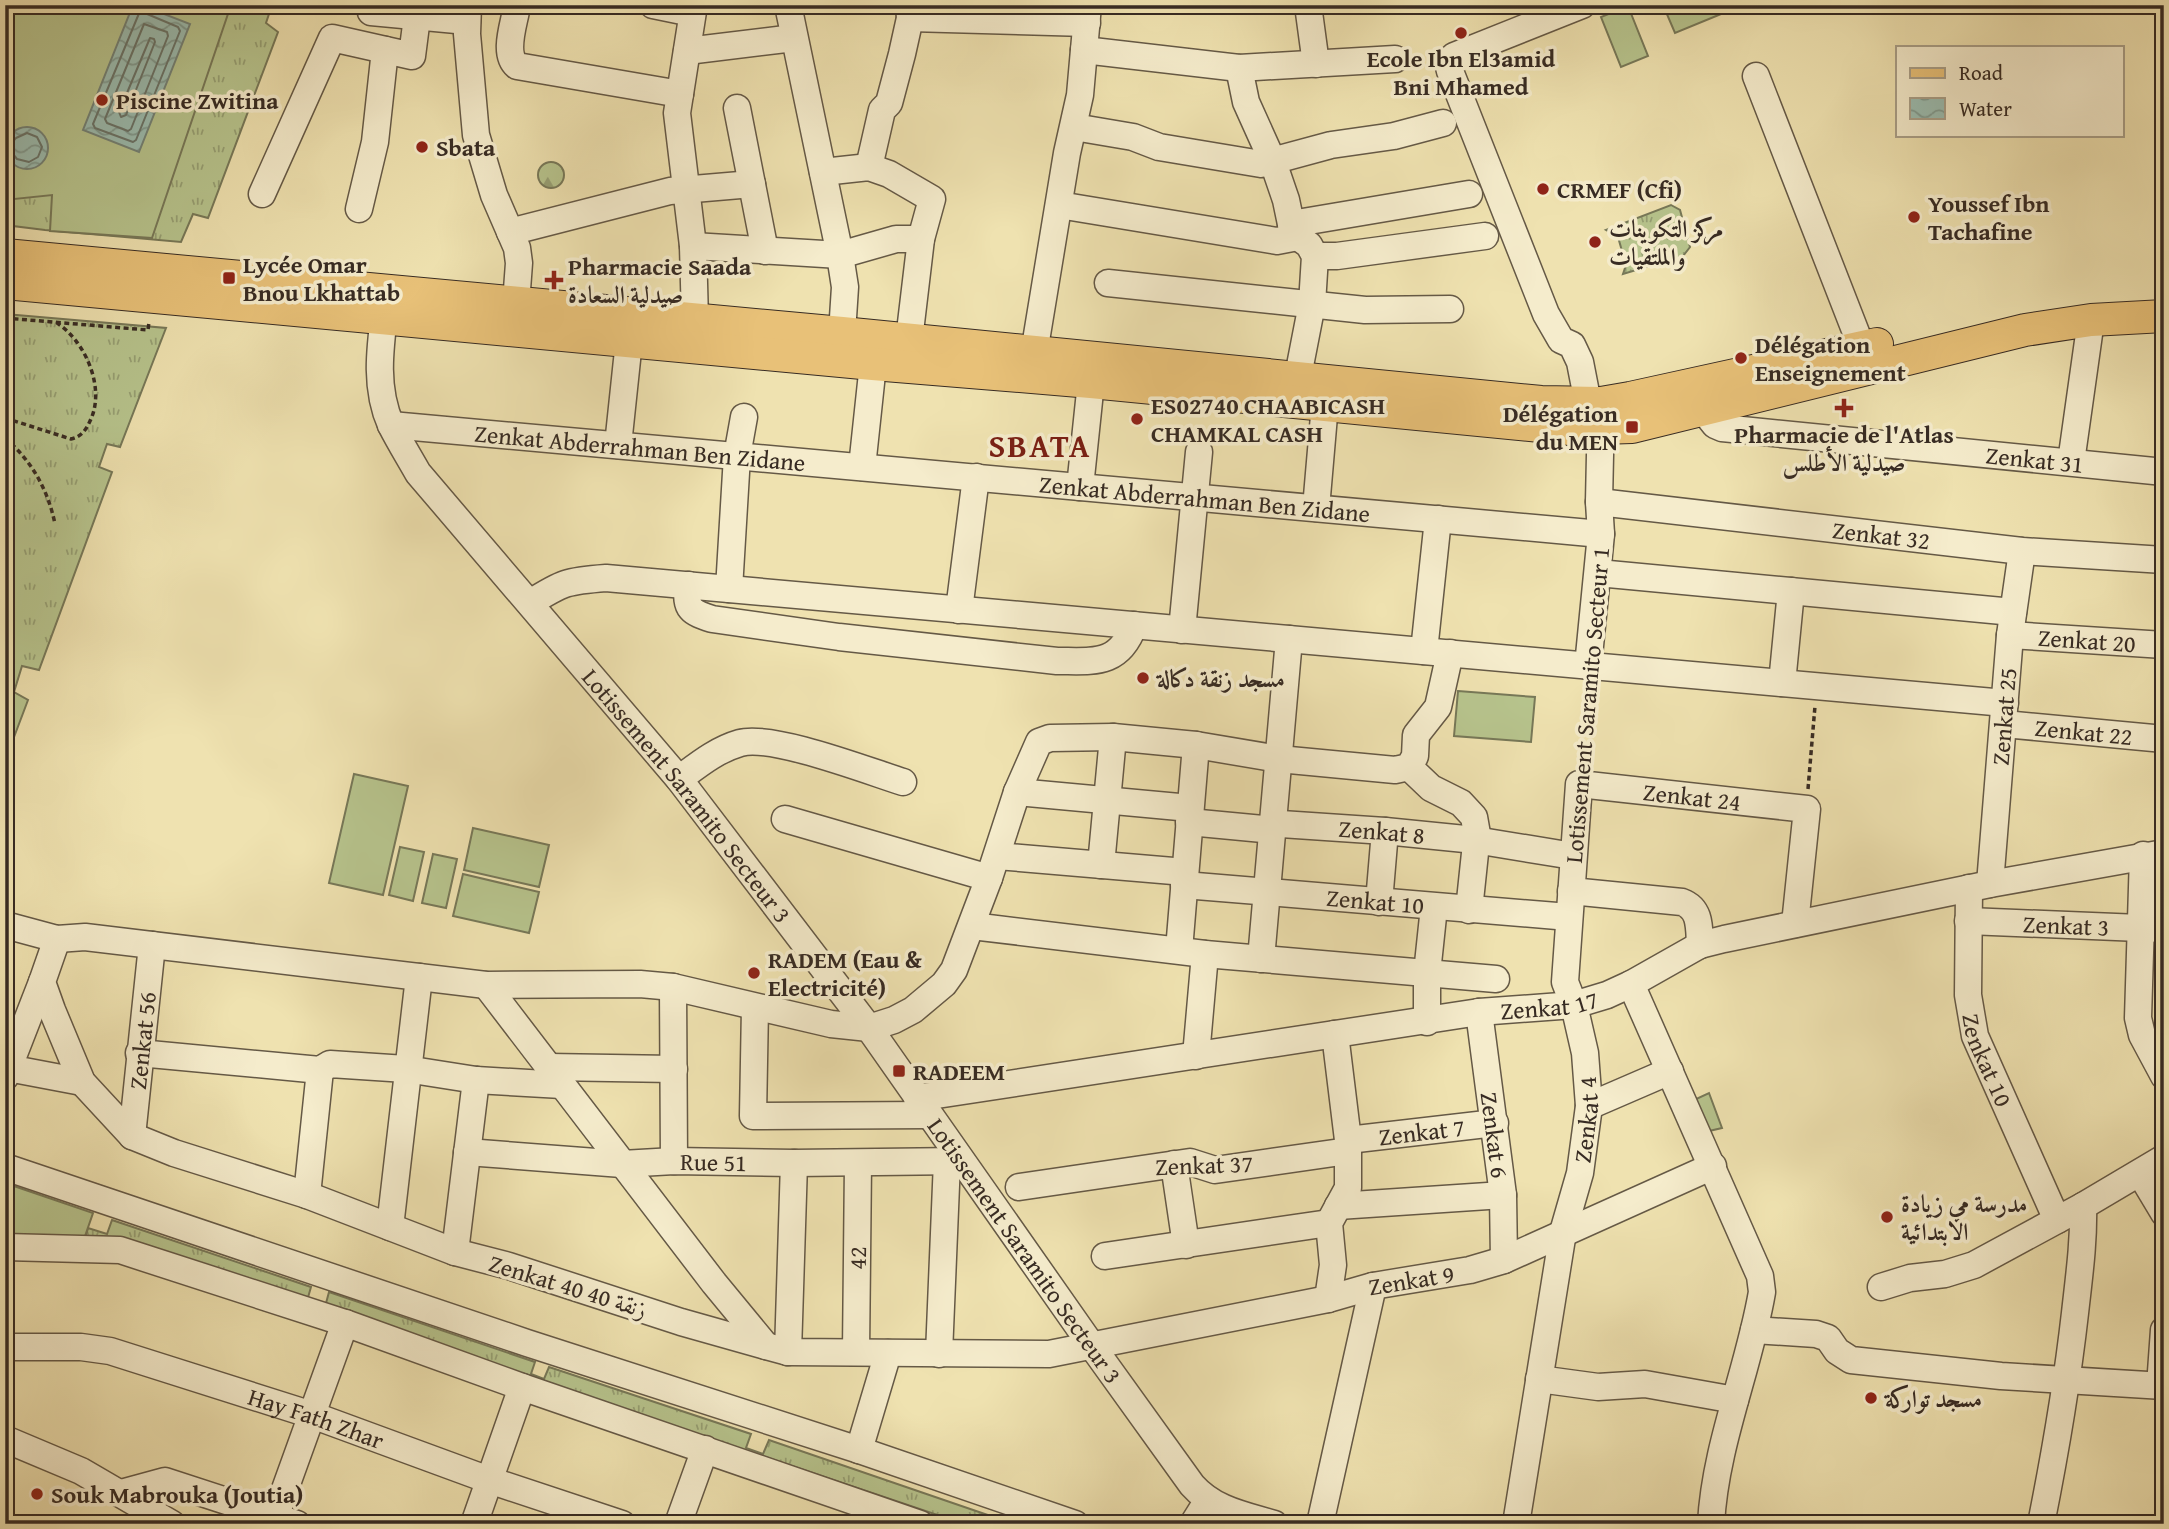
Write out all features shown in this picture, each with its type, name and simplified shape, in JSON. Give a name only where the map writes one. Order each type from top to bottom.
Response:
[{"type":"main road","points":[[5,256],[385,304],[629,341],[1091,382],[1570,429],[1597,411],[1955,324],[2021,310],[2078,302],[2164,296]]},
{"type":"main road","points":[[5,283],[385,304],[516,303],[1298,376],[1541,402],[1597,411],[1632,426],[2025,330],[2091,320],[2164,316]]},
{"type":"street","points":[[517,5],[509,53],[511,61],[517,66],[680,94]]},
{"type":"street","points":[[653,5],[693,9],[677,113],[693,246],[695,320]]},
{"type":"street","points":[[788,5],[845,287],[842,333]]},
{"type":"street","points":[[1308,5],[1315,64]]},
{"type":"street","name":"Lotissement Saramito Secteur 1","points":[[1582,5],[1454,56],[1448,63],[1546,314],[1555,333],[1561,340],[1572,345],[1597,411],[1601,534],[1588,666]]},
{"type":"street","points":[[371,12],[417,17],[467,13],[472,111],[476,135],[494,195],[517,248],[519,263],[516,303]]},
{"type":"street","points":[[869,167],[882,110],[889,103],[909,12],[1087,14],[1074,127],[1034,353]]},
{"type":"street","points":[[262,194],[332,38],[412,55],[417,17]]},
{"type":"street","points":[[687,51],[794,37]]},
{"type":"street","points":[[359,209],[375,142],[385,50]]},
{"type":"street","points":[[1084,50],[1239,68],[1395,59]]},
{"type":"street","points":[[1239,68],[1247,102],[1302,239],[1312,304],[1298,376]]},
{"type":"street","points":[[1756,76],[1862,348]]},
{"type":"street","points":[[737,108],[765,251]]},
{"type":"street","points":[[1074,127],[1133,138],[1158,147],[1261,163],[1331,145],[1394,136],[1443,123]]},
{"type":"street","points":[[823,172],[869,167],[889,174],[932,199],[921,239],[909,340]]},
{"type":"street","points":[[510,232],[670,191],[752,184]]},
{"type":"street","points":[[1059,205],[1276,241],[1302,239],[1469,194]]},
{"type":"street","points":[[1302,239],[1337,256],[1485,236]]},
{"type":"street","points":[[693,246],[839,255],[896,239],[921,239]]},
{"type":"street","points":[[1108,283],[1365,310],[1450,309]]},
{"type":"street","name":"Lotissement Saramito Secteur 3","points":[[385,304],[379,377],[383,401],[391,425],[418,473],[678,779],[869,1028],[923,1107],[954,1161],[1192,1485],[1208,1500],[1234,1513],[1274,1524]]},
{"type":"street","points":[[2071,463],[2091,320]]},
{"type":"street","points":[[618,445],[629,341]]},
{"type":"street","points":[[862,467],[873,364]]},
{"type":"street","points":[[1080,487],[1091,382]]},
{"type":"street","points":[[1317,508],[1325,404]]},
{"type":"street","name":"Zenkat 31","points":[[1703,410],[1715,425],[1722,428],[2164,472]]},
{"type":"street","points":[[729,589],[737,456],[744,417]]},
{"type":"street","name":"Zenkat Abderrahman Ben Zidane","points":[[391,425],[1601,534]]},
{"type":"street","points":[[1182,630],[1199,452]]},
{"type":"street","points":[[959,610],[976,477]]},
{"type":"street","name":"Zenkat 32","points":[[1599,502],[2022,551],[2164,560]]},
{"type":"street","points":[[1409,767],[1415,756],[1416,735],[1438,707],[1438,519]]},
{"type":"street","name":"Zenkat 25","points":[[1980,886],[2004,714],[2011,623],[2022,551]]},
{"type":"street","name":"Zenkat 20","points":[[1598,573],[1791,591],[2164,645]]},
{"type":"street","name":"Zenkat 22","points":[[530,603],[559,584],[606,578],[1816,686],[2164,739]]},
{"type":"street","points":[[688,585],[686,599],[689,607],[695,613],[712,619],[839,637],[1056,661],[1090,661],[1119,652],[1127,643],[1134,625]]},
{"type":"street","points":[[1782,683],[1791,591]]},
{"type":"street","points":[[1261,959],[1289,639]]},
{"type":"street","points":[[5,925],[57,939],[85,937],[486,985],[673,987],[831,1024],[869,1028],[913,1010],[944,984],[954,970],[993,867],[1017,792],[1040,742],[1051,738],[1113,737],[1196,745],[1279,759],[1395,769],[1409,767]]},
{"type":"street","points":[[1101,864],[1113,737]]},
{"type":"street","points":[[678,779],[715,753],[742,742],[773,742],[903,782]]},
{"type":"street","points":[[1179,950],[1196,745]]},
{"type":"street","points":[[1409,767],[1431,788],[1461,803],[1469,810],[1476,825],[1469,910]]},
{"type":"street","name":"Lotissement Saramito Secteur 1","points":[[1574,1005],[1565,982],[1579,784]]},
{"type":"street","name":"Zenkat 24","points":[[1579,784],[1807,809]]},
{"type":"street","name":"Zenkat 8","points":[[1017,792],[1106,801],[1263,830],[1281,824],[1385,831],[1475,840],[1573,856]]},
{"type":"street","points":[[1795,925],[1807,809]]},
{"type":"street","name":"Zenkat 10","points":[[785,819],[993,867],[1101,864],[1268,893],[1469,910],[1570,904],[1689,904],[1697,916],[1700,945]]},
{"type":"street","points":[[1380,902],[1385,831]]},
{"type":"street","points":[[2153,854],[2152,929],[2138,1018],[2142,1035],[2164,1076]]},
{"type":"street","name":"Zenkat 17","points":[[754,1116],[923,1107],[1196,1056],[1335,1034],[1479,1012],[1574,1005],[1631,984],[1700,945],[1980,886],[2153,854]]},
{"type":"street","name":"Zenkat 10","points":[[1980,886],[1968,921],[1968,995],[1975,1036],[2057,1220]]},
{"type":"street","points":[[1427,1022],[1427,973],[1434,907]]},
{"type":"street","name":"Zenkat 3","points":[[1968,921],[2152,929]]},
{"type":"street","points":[[972,926],[1205,954],[1496,979]]},
{"type":"street","points":[[42,982],[82,1082],[7,1073],[57,939]]},
{"type":"street","name":"Zenkat 56","points":[[132,1136],[152,945]]},
{"type":"street","points":[[1196,1056],[1205,954]]},
{"type":"street","points":[[390,1227],[406,1069],[419,977]]},
{"type":"street","points":[[1631,984],[1760,1276],[1762,1292],[1715,1489],[1712,1524]]},
{"type":"street","points":[[486,985],[714,1283],[777,1349]]},
{"type":"street","points":[[673,987],[674,1161]]},
{"type":"street","name":"Zenkat 4","points":[[1516,1524],[1563,1232],[1580,1173],[1589,1106],[1585,1053],[1574,1005]]},
{"type":"street","points":[[752,1162],[755,1007]]},
{"type":"street","name":"Zenkat 6","points":[[1479,1012],[1503,1195],[1504,1260]]},
{"type":"street","points":[[1328,1299],[1333,1265],[1333,1214],[1348,1188],[1348,1145],[1335,1034]]},
{"type":"street","points":[[139,1053],[320,1070],[330,1064],[406,1069],[476,1080],[674,1069]]},
{"type":"street","points":[[307,1195],[320,1070]]},
{"type":"street","points":[[1589,1106],[1670,1071]]},
{"type":"street","points":[[455,1252],[476,1080]]},
{"type":"street","name":"Zenkat 40 زنقة 40","points":[[82,1082],[132,1136],[174,1153],[307,1195],[455,1252],[509,1266],[681,1322],[777,1349],[1032,1355],[1092,1346]]},
{"type":"street","name":"Zenkat 7","points":[[1348,1145],[1495,1124]]},
{"type":"street","name":"Zenkat 37","points":[[1019,1187],[1190,1161],[1215,1170],[1348,1145]]},
{"type":"street","name":"Rue 51","points":[[467,1152],[622,1164],[674,1161],[954,1161]]},
{"type":"street","points":[[1881,1287],[1974,1265],[2164,1158]]},
{"type":"street","points":[[939,1354],[954,1161]]},
{"type":"street","points":[[777,1349],[794,1163]]},
{"type":"street","name":"42","points":[[856,1352],[858,1163]]},
{"type":"street","points":[[1174,1164],[1186,1245]]},
{"type":"street","name":"Zenkat 9","points":[[1092,1346],[1328,1299],[1373,1286],[1471,1270],[1536,1247],[1563,1232],[1713,1166]]},
{"type":"street","points":[[5,1167],[1076,1524]]},
{"type":"street","points":[[2140,1173],[2164,1213]]},
{"type":"street","points":[[1105,1256],[1186,1245],[1333,1214],[1503,1195]]},
{"type":"street","points":[[2041,1524],[2067,1381],[2084,1233],[2083,1206]]},
{"type":"street","points":[[5,1247],[120,1250],[345,1323],[705,1449],[887,1519],[920,1524]]},
{"type":"street","points":[[681,1322],[703,1308],[711,1297],[714,1283]]},
{"type":"street","points":[[1320,1524],[1373,1286]]},
{"type":"street","points":[[121,1493],[164,1481],[286,1520],[312,1415],[345,1323]]},
{"type":"street","points":[[1754,1329],[1816,1334],[1828,1338],[1837,1351],[1851,1360],[2001,1376],[2162,1386],[2164,1330]]},
{"type":"street","name":"Hay Fath Zhar","points":[[5,1347],[110,1351],[312,1415],[489,1480],[622,1524]]},
{"type":"street","points":[[859,1451],[888,1353]]},
{"type":"street","points":[[1539,1379],[1598,1387],[1645,1384],[1735,1400]]},
{"type":"street","points":[[474,1524],[522,1387]]},
{"type":"street","points":[[5,1439],[82,1471],[172,1524]]},
{"type":"street","points":[[678,1524],[705,1449]]},
{"type":"street","points":[[1193,1524],[1208,1500]]},
{"type":"path","points":[[5,318],[148,330],[149,319]]},
{"type":"path","points":[[5,341],[12,318]]},
{"type":"path","points":[[5,418],[71,439],[81,435],[88,426],[97,400],[92,372],[75,338],[57,323]]},
{"type":"path","points":[[5,438],[43,483],[55,524]]},
{"type":"path","name":"Lotissement Saramito Secteur 1","points":[[1579,784],[1588,666]]},
{"type":"path","points":[[1807,809],[1816,686]]},
{"type":"green space","name":"Piscine Zwitina","points":[[5,5],[272,5],[266,23],[278,32],[208,218],[193,214],[181,242],[5,225]]},
{"type":"green space","name":"Piscine Zwitina","points":[[5,5],[231,5],[152,238],[50,231],[52,195],[5,200]]},
{"type":"green space","points":[[1663,5],[1743,5],[1675,33]]},
{"type":"green space","points":[[1628,6],[1648,56],[1621,67],[1601,17]]},
{"type":"green space","points":[[551,162],[560,166],[564,175],[560,184],[551,188],[542,184],[538,175],[542,166]]},
{"type":"green space","points":[[1671,205],[1680,210],[1690,247],[1683,256],[1623,274],[1626,265],[1618,237],[1606,230]]},
{"type":"green space","points":[[5,314],[166,328],[120,447],[107,444],[99,467],[112,472],[39,670],[22,666],[14,692],[28,700],[5,761]]},
{"type":"green space","points":[[1458,691],[1535,697],[1531,742],[1454,736]]},
{"type":"green space","points":[[354,774],[408,786],[383,895],[329,883]]},
{"type":"green space","points":[[473,828],[549,845],[539,887],[464,870]]},
{"type":"green space","points":[[400,847],[424,852],[413,901],[389,895]]},
{"type":"green space","points":[[433,854],[457,859],[446,908],[422,903]]},
{"type":"green space","points":[[463,874],[539,892],[529,933],[453,916]]},
{"type":"green space","points":[[1709,1093],[1722,1128],[1709,1131],[1694,1100]]},
{"type":"green space","points":[[5,1183],[93,1213],[84,1239],[5,1236]]},
{"type":"green space","points":[[112,1220],[311,1287],[307,1301],[325,1307],[329,1292],[535,1362],[531,1374],[544,1379],[549,1367],[751,1434],[746,1448],[763,1454],[769,1440],[1014,1524],[964,1524],[128,1242],[85,1239],[88,1228],[107,1234]]},
{"type":"water","points":[[133,5],[141,5],[190,24],[139,152],[83,130]]},
{"type":"water","points":[[27,127],[42,133],[48,148],[42,163],[27,169],[12,163],[6,148],[12,133]]},
{"type":"place","name":"Ecole Ibn El3amid Bni Mhamed","points":[[1461,33]]},
{"type":"place","name":"Piscine Zwitina","points":[[102,100]]},
{"type":"place","name":"Sbata","points":[[422,147]]},
{"type":"place","name":"CRMEF (Cfi)","points":[[1543,189]]},
{"type":"place","name":"Youssef Ibn Tachafine","points":[[1914,217]]},
{"type":"place","name":"مركز التكوينات والملتقيات","points":[[1595,242]]},
{"type":"place","name":"Lycée Omar Bnou Lkhattab","points":[[229,278]]},
{"type":"place","name":"Pharmacie Saada صيدلية السعادة","points":[[554,280]]},
{"type":"place","name":"Délégation Enseignement","points":[[1741,358]]},
{"type":"place","name":"Pharmacie de l'Atlas صيدلية الأطلس","points":[[1844,408]]},
{"type":"place","name":"ES02740 CHAABICASH CHAMKAL CASH","points":[[1137,419]]},
{"type":"place","name":"Délégation du MEN","points":[[1632,427]]},
{"type":"place","name":"مسجد زنقة دكالة","points":[[1143,678]]},
{"type":"place","name":"RADEM (Eau & Electricité)","points":[[754,973]]},
{"type":"place","name":"RADEEM","points":[[899,1071]]},
{"type":"place","name":"مدرسة مي زيادة الابتدائية","points":[[1887,1217]]},
{"type":"place","name":"مسجد تواركة","points":[[1871,1398]]},
{"type":"place","name":"Souk Mabrouka (Joutia)","points":[[37,1494]]},
{"type":"district","name":"SBATA","points":[[1040,445]]}]
